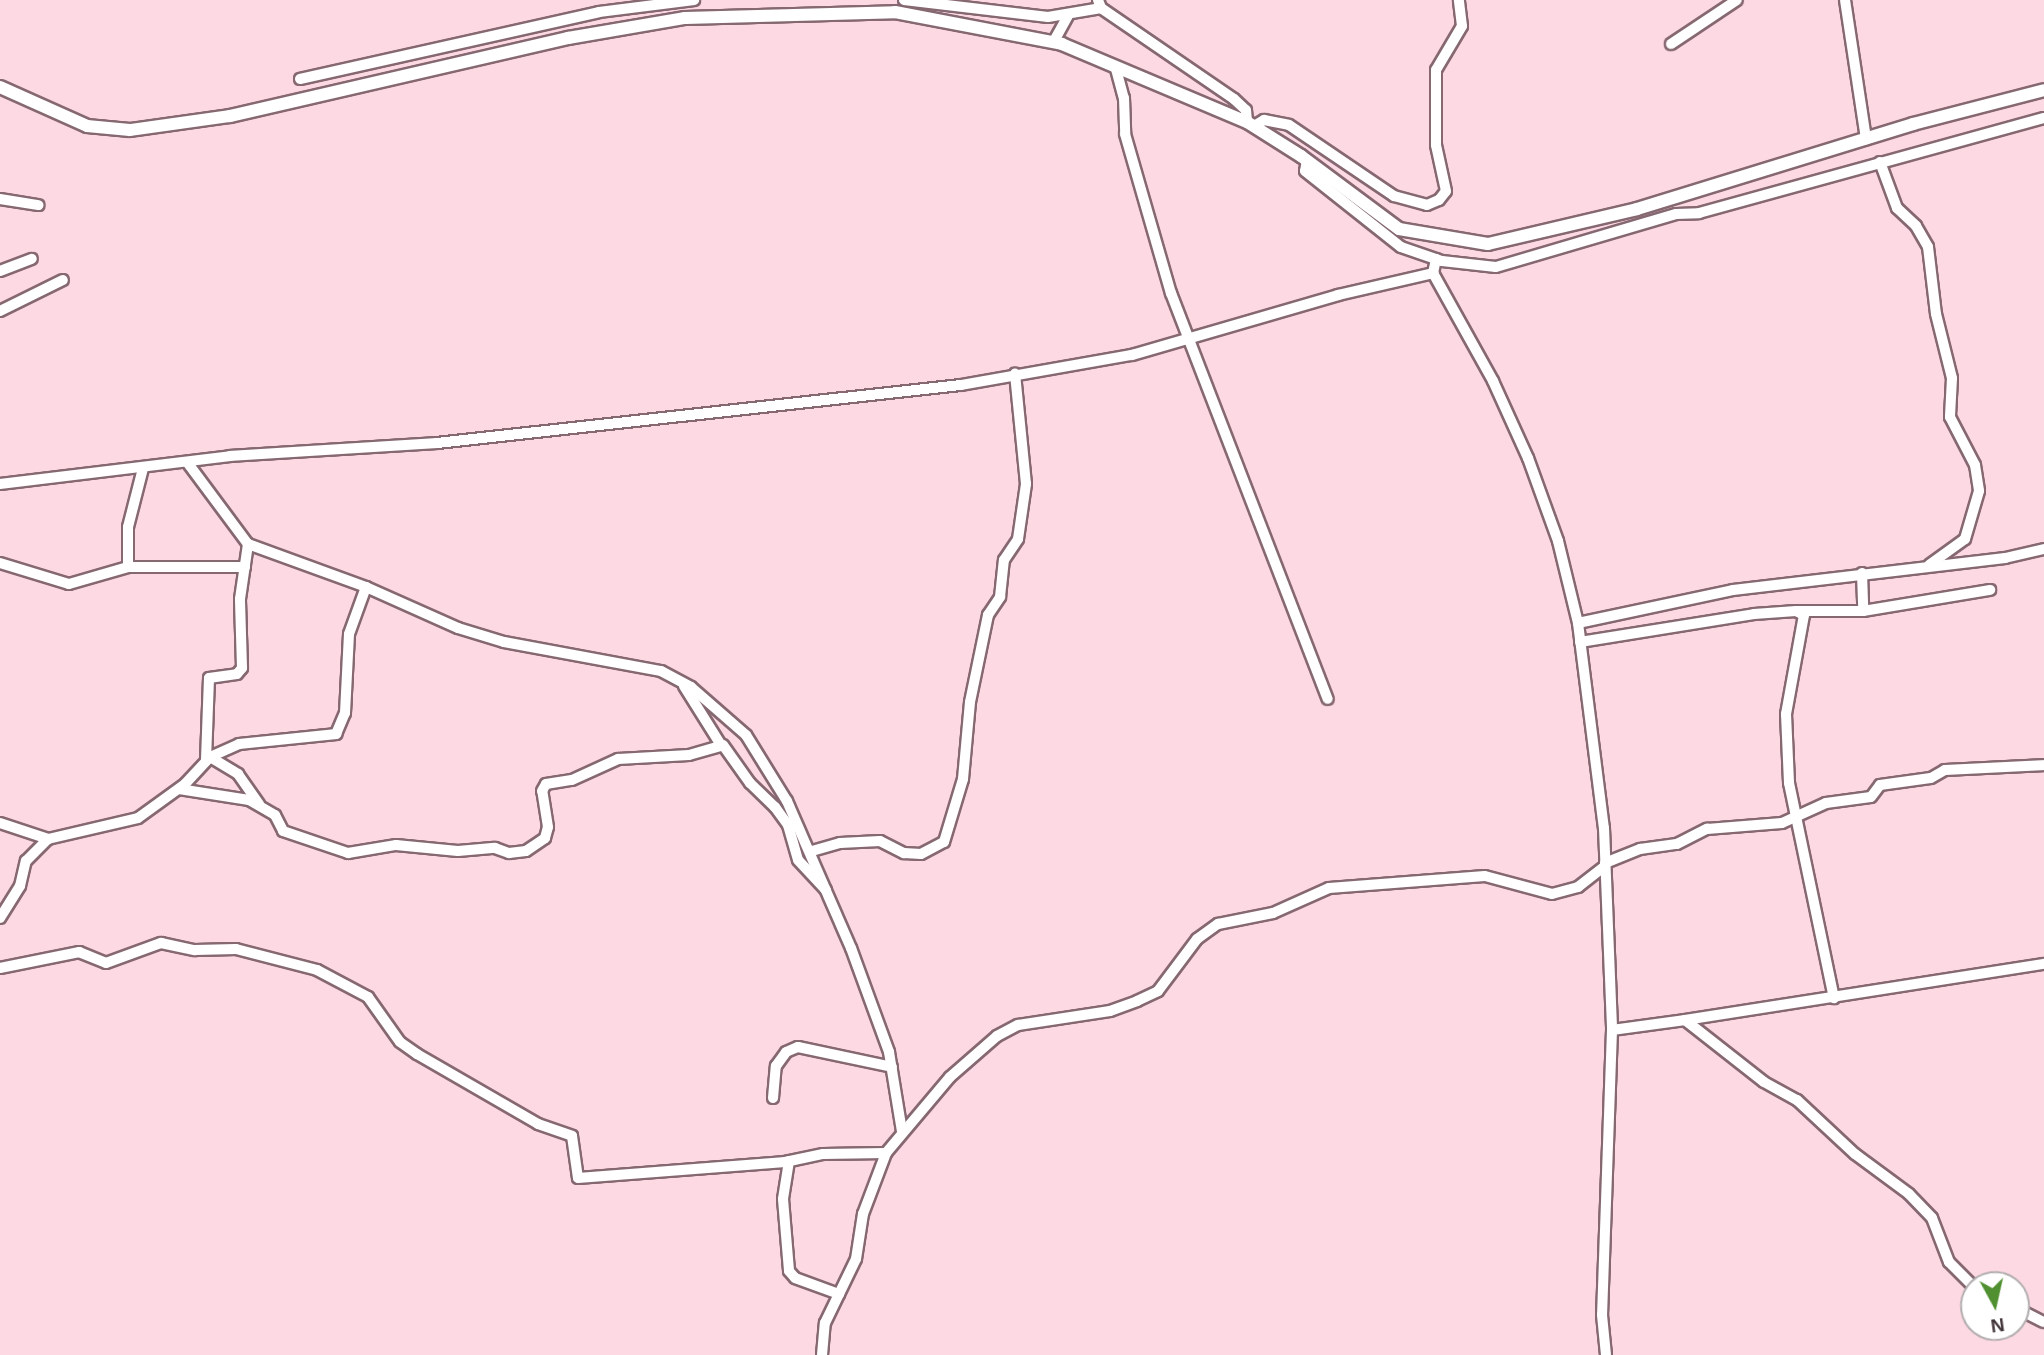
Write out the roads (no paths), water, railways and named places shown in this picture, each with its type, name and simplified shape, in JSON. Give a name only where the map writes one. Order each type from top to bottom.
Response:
[{"type":"street","points":[[599,0],[599,12]]},
{"type":"street","points":[[300,79],[599,12],[694,0]]},
{"type":"street","points":[[904,0],[1068,16],[1100,4],[1234,99],[1246,110],[1250,124]]},
{"type":"street","points":[[1250,124],[1264,120],[1289,125],[1394,197],[1427,205],[1439,200],[1446,191],[1436,145],[1436,70],[1462,26],[1459,0]]},
{"type":"street","points":[[1671,44],[1737,0]]},
{"type":"street","points":[[1845,0],[1866,139]]},
{"type":"street","points":[[0,88],[87,127],[130,130],[230,116],[568,38],[685,18],[895,12],[1054,41],[1116,69],[1172,88],[1250,124],[1307,160],[1399,229],[1488,244],[1637,209],[1866,139],[2044,90]]},
{"type":"street","points":[[1054,41],[1068,16]]},
{"type":"street","points":[[1116,69],[1124,98],[1125,134],[1171,293],[1192,340],[1328,699]]},
{"type":"street","points":[[1307,160],[1305,171],[1354,214],[1401,247],[1436,259],[1496,267],[1676,214],[1711,210],[2044,118]]},
{"type":"street","points":[[1880,162],[1897,208],[1916,226],[1927,247],[1936,314],[1952,378],[1950,417],[1975,465],[1979,491],[1965,539],[1928,566]]},
{"type":"street","points":[[0,198],[39,205]]},
{"type":"street","points":[[1436,259],[1433,273],[1493,381],[1528,458],[1558,541],[1578,623],[1605,864],[1612,1030],[1602,1315],[1606,1355]]},
{"type":"street","points":[[0,271],[32,260]]},
{"type":"street","points":[[0,484],[187,462],[437,443],[961,385],[1192,340],[1338,295],[1433,273]]},
{"type":"street","points":[[0,311],[63,280]]},
{"type":"street","points":[[812,851],[840,843],[880,841],[904,853],[920,854],[944,842],[962,779],[970,702],[988,615],[1000,597],[1004,560],[1018,539],[1026,484],[1015,374]]},
{"type":"street","points":[[187,462],[248,544],[366,587],[470,632],[522,646],[623,662],[682,682],[746,735],[774,774],[831,896],[879,1020],[892,1067],[902,1131]]},
{"type":"street","points":[[128,567],[128,527],[143,468]]},
{"type":"street","points":[[208,758],[209,678],[237,674],[242,668],[240,599],[248,544]]},
{"type":"street","points":[[1578,623],[1629,609],[1706,599],[1732,590],[2005,558],[2044,549]]},
{"type":"street","points":[[0,563],[69,584],[128,567],[245,567]]},
{"type":"street","points":[[1862,573],[1863,611]]},
{"type":"street","points":[[0,823],[47,839],[138,818],[179,789],[208,758],[256,740],[326,738],[336,734],[345,713],[349,634],[366,587]]},
{"type":"street","points":[[1580,642],[1754,614],[1863,611],[1990,590]]},
{"type":"street","points":[[1796,611],[1804,615],[1805,625],[1786,714],[1789,783],[1834,998]]},
{"type":"street","points":[[682,682],[721,745]]},
{"type":"street","points":[[179,789],[231,794],[259,805],[275,815],[283,831],[348,853],[396,845],[421,850],[480,847],[526,851],[545,838],[548,827],[542,790],[546,784],[572,780],[618,759],[689,755],[721,745],[727,747],[750,783],[775,807],[788,825],[798,860],[831,896]]},
{"type":"street","points":[[208,758],[238,774],[259,805]]},
{"type":"street","points":[[822,1355],[825,1323],[856,1259],[863,1214],[886,1153],[950,1077],[997,1036],[1018,1025],[1110,1011],[1158,991],[1197,939],[1218,924],[1272,913],[1329,888],[1359,883],[1485,876],[1533,891],[1564,893],[1605,864],[1640,849],[1677,844],[1707,829],[1796,818],[1826,803],[1871,797],[1880,785],[1931,778],[1945,770],[2044,765]]},
{"type":"street","points":[[0,918],[20,886],[26,861],[47,839]]},
{"type":"street","points":[[0,968],[79,952],[106,963],[161,943],[270,956],[343,982],[368,997],[400,1042],[417,1054],[538,1124],[572,1136],[578,1178],[789,1161],[822,1154],[886,1153]]},
{"type":"street","points":[[1612,1030],[2044,964]]},
{"type":"street","points":[[1685,1020],[1764,1082],[1797,1100],[1855,1154],[1909,1194],[1932,1219],[1949,1262],[1960,1273]]},
{"type":"street","points":[[772,1098],[776,1066],[786,1052],[798,1046],[892,1067]]},
{"type":"street","points":[[789,1161],[783,1199],[789,1271],[795,1278],[839,1294]]}]
